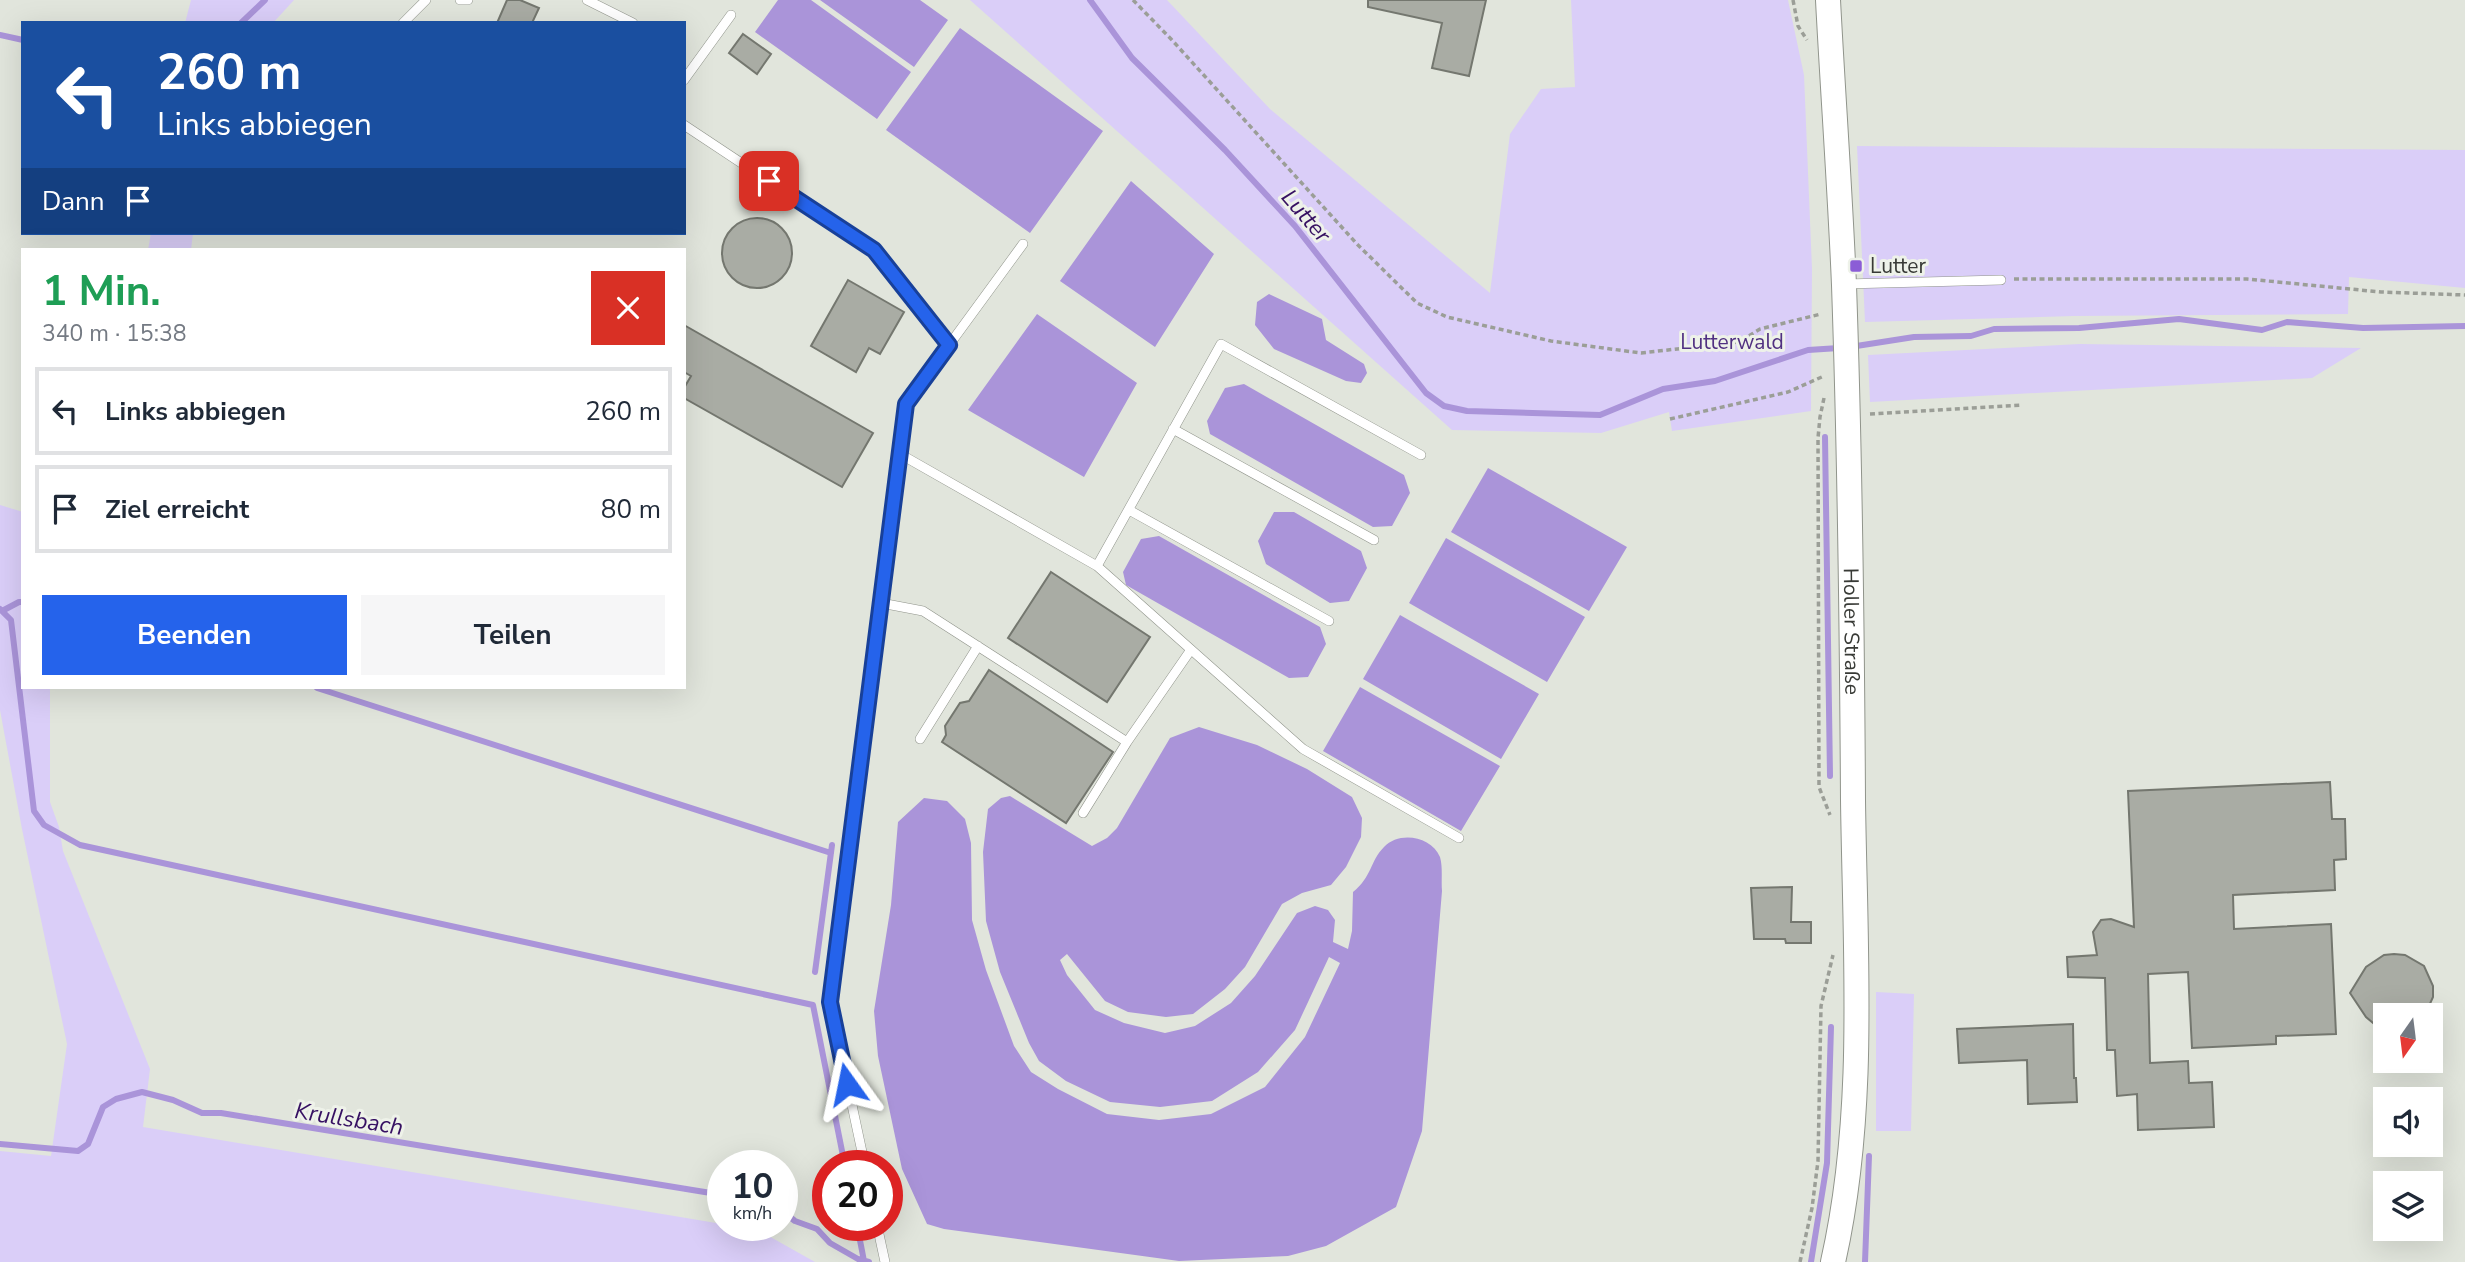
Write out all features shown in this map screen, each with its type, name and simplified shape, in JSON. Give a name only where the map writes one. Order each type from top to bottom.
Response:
[{"type":"street","name":"Holler Straße","points":[[1828,0],[1844,284],[1845,324],[1834,369],[1847,416],[1855,1050],[1849,1166],[1833,1262]]},
{"type":"lane","points":[[405,21],[426,0]]},
{"type":"lane","points":[[460,0],[468,0]]},
{"type":"lane","points":[[587,0],[630,21]]},
{"type":"lane","points":[[686,77],[731,15]]},
{"type":"lane","points":[[686,126],[874,250],[949,345]]},
{"type":"lane","points":[[861,1150],[830,1002],[906,404],[1023,244]]},
{"type":"lane","points":[[1844,284],[2001,279]]},
{"type":"lane","points":[[1097,566],[1221,344],[1421,455]]},
{"type":"lane","points":[[1174,429],[1374,540]]},
{"type":"lane","points":[[900,454],[1097,566],[1303,749],[1459,838]]},
{"type":"lane","points":[[1129,510],[1329,621]]},
{"type":"lane","points":[[881,603],[923,611],[1127,742]]},
{"type":"lane","points":[[920,739],[978,646]]},
{"type":"lane","points":[[1083,813],[1127,742],[1190,651]]},
{"type":"lane","points":[[881,1241],[885,1260]]},
{"type":"path","points":[[1133,0],[1357,244],[1417,303],[1447,317],[1551,341],[1641,352],[1739,342],[1760,329],[1821,314]]},
{"type":"path","points":[[2001,279],[2247,279],[2381,292],[2465,295]]},
{"type":"path","points":[[1670,419],[1788,392],[1834,369]]},
{"type":"path","points":[[1826,389],[1819,416],[1818,438],[1819,787],[1832,820]]},
{"type":"path","points":[[1847,416],[2022,405]]},
{"type":"path","points":[[1800,1262],[1812,1208],[1818,1161],[1821,1006],[1833,951]]},
{"type":"green space","points":[[191,0],[294,0],[275,21],[186,21]]},
{"type":"green space","name":"Lutterwald","points":[[970,0],[1167,0],[1270,109],[1490,293],[1510,134],[1541,89],[1575,87],[1571,0],[1788,0],[1804,75],[1812,269],[1811,411],[1672,431],[1669,412],[1601,433],[1452,430]]},
{"type":"green space","points":[[1857,146],[2465,150],[2465,288],[2349,277],[2348,314],[2074,316],[1865,322]]},
{"type":"green space","points":[[151,235],[193,235],[191,248],[148,248]]},
{"type":"green space","points":[[2080,344],[2361,348],[2312,378],[1870,402],[1868,355]]},
{"type":"green space","points":[[0,505],[21,511],[21,689],[50,689],[50,802],[59,827],[63,851],[150,1069],[143,1127],[707,1221],[707,1241],[778,1241],[815,1262],[0,1262],[0,1151],[51,1156],[67,1044],[0,710]]},
{"type":"green space","points":[[1876,992],[1914,994],[1911,1131],[1876,1131]]},
{"type":"shaded area","points":[[778,0],[811,0],[911,72],[877,119],[755,32]]},
{"type":"shaded area","points":[[820,0],[920,0],[948,20],[914,67]]},
{"type":"shaded area","points":[[960,28],[1103,131],[1030,233],[886,130]]},
{"type":"shaded area","points":[[1131,181],[1214,254],[1155,347],[1060,281]]},
{"type":"shaded area","points":[[1269,294],[1322,319],[1326,340],[1364,364],[1367,373],[1361,383],[1346,381],[1274,349],[1255,325],[1257,302]]},
{"type":"shaded area","points":[[1037,314],[1137,383],[1084,477],[968,410]]},
{"type":"shaded area","points":[[1244,384],[1404,475],[1410,493],[1392,526],[1373,527],[1210,434],[1207,421],[1225,388]]},
{"type":"shaded area","points":[[1488,468],[1627,547],[1589,611],[1451,532]]},
{"type":"shaded area","points":[[1274,512],[1294,512],[1361,551],[1367,568],[1349,601],[1330,603],[1266,564],[1258,541]]},
{"type":"shaded area","points":[[1159,536],[1320,627],[1326,644],[1308,677],[1289,678],[1126,585],[1123,572],[1141,539]]},
{"type":"shaded area","points":[[1446,538],[1585,617],[1547,682],[1409,603]]},
{"type":"shaded area","points":[[1400,615],[1539,694],[1501,759],[1363,679]]},
{"type":"shaded area","points":[[1360,687],[1500,766],[1461,831],[1323,751]]},
{"type":"shaded area","points":[[1199,727],[1257,745],[1307,769],[1352,797],[1362,818],[1361,837],[1346,867],[1331,885],[1302,893],[1282,904],[1245,967],[1225,989],[1193,1014],[1166,1017],[1128,1012],[1105,1001],[1067,954],[1060,960],[1067,975],[1095,1010],[1124,1023],[1165,1033],[1195,1026],[1231,1003],[1255,976],[1297,913],[1315,906],[1328,910],[1335,920],[1333,942],[1348,949],[1352,931],[1353,892],[1364,881],[1379,852],[1398,839],[1414,838],[1430,844],[1440,857],[1442,891],[1422,1131],[1396,1207],[1326,1246],[1288,1256],[1179,1261],[944,1229],[927,1224],[903,1171],[903,1150],[898,1150],[878,1056],[874,1011],[891,905],[898,822],[924,798],[947,801],[965,819],[971,843],[972,920],[986,970],[1014,1046],[1031,1072],[1058,1089],[1107,1114],[1159,1120],[1211,1114],[1265,1087],[1305,1037],[1340,963],[1329,957],[1295,1030],[1258,1072],[1212,1101],[1160,1107],[1110,1102],[1066,1081],[1039,1061],[1029,1043],[1000,972],[986,921],[983,852],[988,809],[1001,798],[1010,796],[1092,846],[1107,838],[1117,828],[1170,738]]},
{"type":"building","points":[[507,0],[520,0],[539,8],[533,21],[498,21]]},
{"type":"building","points":[[1368,0],[1486,0],[1469,76],[1432,68],[1442,23],[1368,7]]},
{"type":"building","points":[[743,34],[771,54],[757,74],[729,53]]},
{"type":"building","points":[[750,218],[764,218],[777,224],[786,233],[792,253],[790,266],[782,278],[764,288],[750,288],[737,282],[728,273],[722,260],[722,246],[728,233],[737,224]]},
{"type":"building","points":[[848,280],[904,312],[880,354],[869,348],[856,372],[811,346]]},
{"type":"building","points":[[686,326],[873,433],[842,487],[686,399],[686,385],[691,376],[686,373]]},
{"type":"building","points":[[1051,572],[1150,637],[1107,702],[1008,638]]},
{"type":"building","points":[[989,670],[1113,752],[1066,823],[942,742],[946,735],[945,726],[960,703],[969,701]]},
{"type":"building","points":[[2330,782],[2332,819],[2345,819],[2346,859],[2334,860],[2335,890],[2233,895],[2234,929],[2331,924],[2336,1034],[2276,1036],[2276,1044],[2192,1048],[2188,972],[2148,974],[2150,1063],[2188,1061],[2189,1083],[2212,1082],[2214,1127],[2138,1130],[2137,1094],[2117,1096],[2115,1050],[2107,1050],[2105,978],[2068,977],[2067,957],[2097,955],[2093,932],[2101,920],[2111,919],[2134,927],[2128,791]]},
{"type":"building","points":[[1792,887],[1791,922],[1811,922],[1811,943],[1786,943],[1785,939],[1754,939],[1751,888]]},
{"type":"building","points":[[2384,955],[2405,955],[2424,966],[2433,986],[2433,997],[2430,1003],[2373,1003],[2373,1023],[2350,993],[2366,967]]},
{"type":"building","points":[[2073,1024],[2077,1102],[2028,1104],[2027,1060],[1959,1063],[1957,1029]]},
{"type":"waterway","points":[[243,21],[265,0]]},
{"type":"waterway","name":"Lutter","points":[[1090,0],[1132,58],[1225,150],[1295,226],[1426,393],[1444,406],[1467,411],[1600,415],[1663,389],[1715,381],[1808,350],[1839,348]]},
{"type":"waterway","points":[[0,35],[21,40]]},
{"type":"waterway","name":"Lutter","points":[[1850,347],[1914,337],[1971,336],[1994,329],[2079,328],[2179,319],[2262,330],[2287,322],[2363,328],[2465,326]]},
{"type":"waterway","points":[[1825,437],[1830,776]]},
{"type":"waterway","points":[[2,611],[21,602]]},
{"type":"waterway","points":[[0,609],[11,620],[34,811],[44,825],[80,845],[813,1005],[842,1150]]},
{"type":"waterway","points":[[320,689],[831,853]]},
{"type":"waterway","points":[[815,972],[832,845]]},
{"type":"waterway","points":[[1811,1262],[1827,1163],[1831,1027]]},
{"type":"waterway","name":"Krullsbach","points":[[0,1144],[78,1151],[88,1144],[103,1107],[116,1099],[142,1092],[173,1100],[202,1113],[221,1113],[707,1192]]},
{"type":"waterway","points":[[1865,1262],[1869,1156]]},
{"type":"waterway","name":"Krullsbach","points":[[798,1222],[817,1229],[830,1243],[858,1259],[869,1262]]},
{"type":"waterway","points":[[860,1241],[864,1261]]},
{"type":"place","name":"Lutter","points":[[1856,266]]},
{"type":"route","points":[[769,181],[874,250],[949,345],[906,404],[830,1002],[847,1084]]}]
